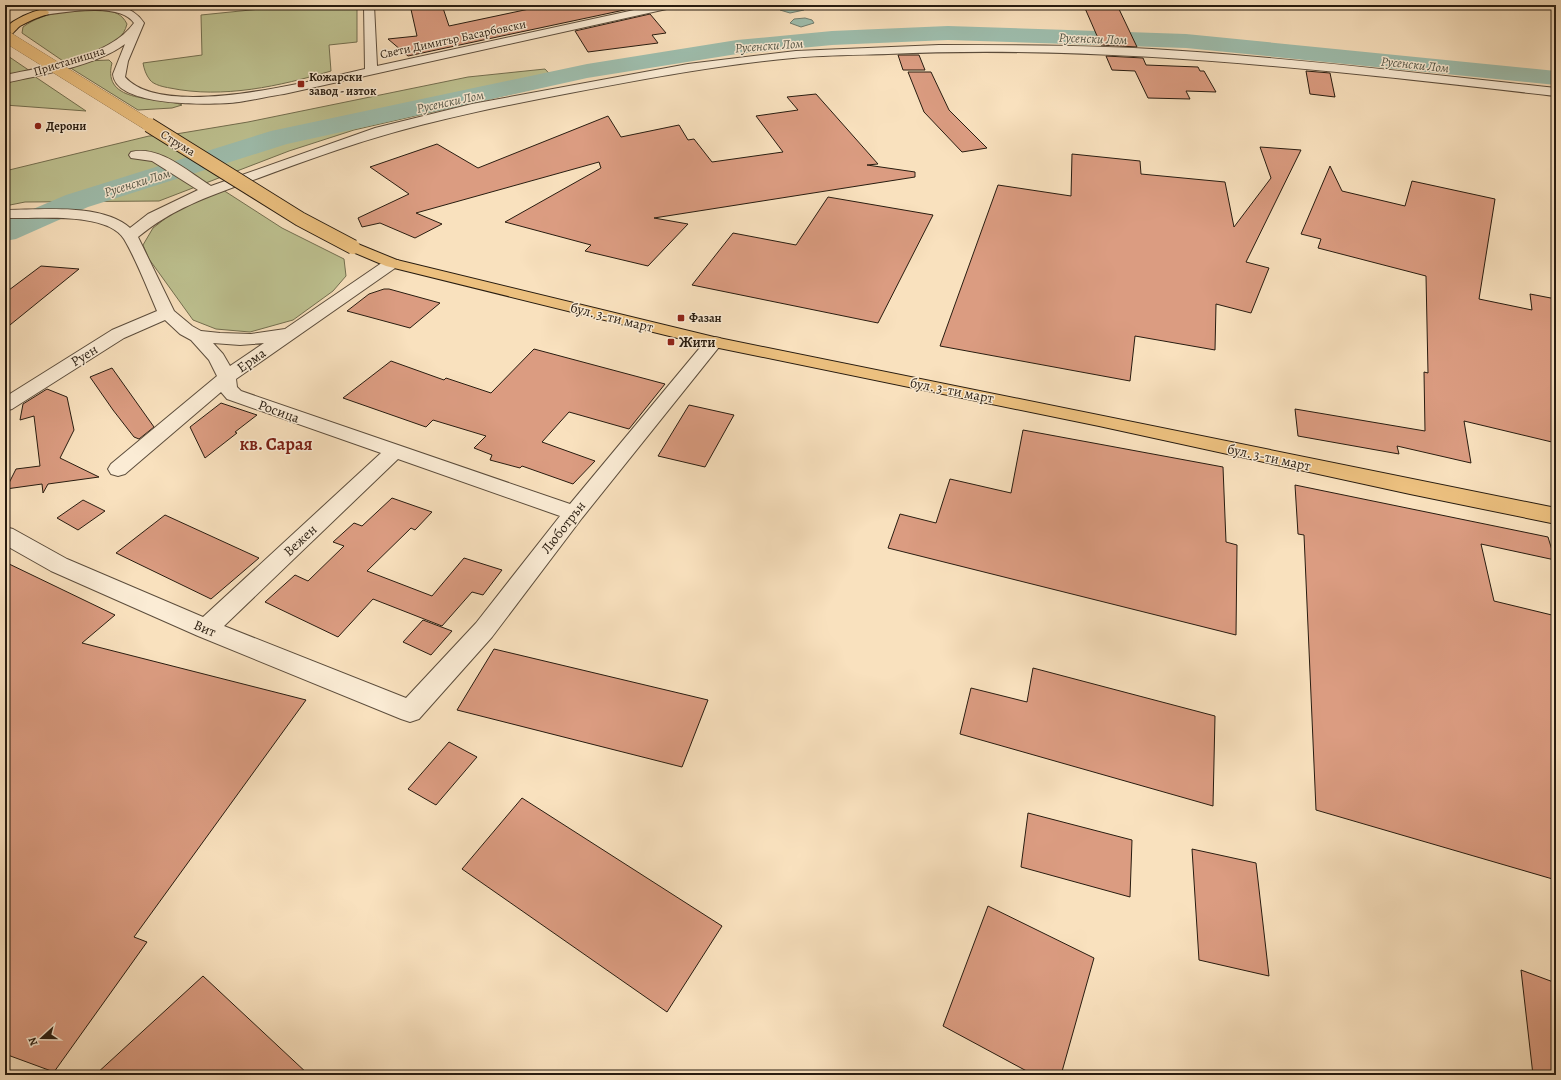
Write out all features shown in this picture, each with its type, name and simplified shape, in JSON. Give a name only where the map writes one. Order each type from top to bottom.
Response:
[{"type":"main road","points":[[11,16],[44,12]]},
{"type":"main road","points":[[5,36],[18,22],[44,12]]},
{"type":"main road","name":"Струма","points":[[5,36],[300,219],[353,247]]},
{"type":"main road","name":"бул. 3-ти март","points":[[353,247],[369,255],[392,263],[714,342],[1099,420],[1410,487],[1556,516]]},
{"type":"street","points":[[369,5],[371,70]]},
{"type":"street","name":"Свети Димитър Басарбовски","points":[[124,58],[119,69],[119,77],[123,83],[141,93],[190,100],[240,98],[671,5]]},
{"type":"street","points":[[44,12],[91,6],[122,8],[134,13],[138,18],[139,23],[137,30],[124,58],[111,56],[82,59]]},
{"type":"street","name":"Пристанищна","points":[[5,79],[48,70],[109,49],[137,30]]},
{"type":"street","points":[[130,236],[153,217],[209,191],[380,131],[438,116],[688,67],[796,54],[939,48],[1025,48],[1195,55],[1291,63],[1556,92]]},
{"type":"street","points":[[136,155],[156,157],[209,191]]},
{"type":"street","name":"Росица","points":[[7,214],[90,215],[118,225],[130,236],[167,313],[186,330],[198,336],[217,358],[227,376],[228,388],[234,395],[574,514]]},
{"type":"street","name":"Ерма","points":[[118,469],[227,376],[392,263]]},
{"type":"street","name":"Руен","points":[[5,405],[118,334],[167,313]]},
{"type":"street","points":[[198,336],[237,341],[266,339],[293,331]]},
{"type":"street","name":"Люботрън","points":[[410,711],[484,630],[574,514],[714,342]]},
{"type":"street","name":"Вежен","points":[[206,629],[394,452]]},
{"type":"street","name":"Вит","points":[[5,535],[59,565],[206,629],[410,711]]},
{"type":"green space","points":[[300,5],[357,5],[357,42],[329,45],[331,71],[272,86],[210,92],[190,91],[162,86],[152,82],[146,74],[143,63],[202,55],[201,15]]},
{"type":"green space","points":[[104,9],[115,12],[123,18],[127,24],[124,33],[118,40],[102,50],[66,63],[22,33],[23,27],[32,21],[52,14]]},
{"type":"green space","points":[[5,54],[30,71],[5,76]]},
{"type":"green space","points":[[109,60],[112,63],[111,76],[115,86],[124,92],[147,99],[172,102],[182,105],[172,108],[138,110],[69,67],[86,61]]},
{"type":"green space","points":[[545,69],[558,83],[354,130],[289,151],[159,201],[25,202],[5,206],[5,171],[149,136],[170,135],[248,122],[468,77]]},
{"type":"green space","points":[[34,76],[86,111],[5,105],[5,82]]},
{"type":"green space","points":[[223,190],[282,228],[344,259],[346,276],[333,291],[293,320],[250,332],[216,329],[193,320],[149,259],[143,245],[153,228],[175,211]]},
{"type":"shaded area","points":[[787,5],[800,6],[804,10],[790,13],[780,10],[782,7]]},
{"type":"shaded area","points":[[805,18],[812,20],[814,23],[801,27],[790,23],[794,19]]},
{"type":"building","points":[[410,5],[442,5],[449,26],[548,5],[643,6],[408,56],[388,39],[417,36]]},
{"type":"building","points":[[1084,6],[1118,7],[1137,47],[1101,45]]},
{"type":"building","points":[[650,14],[666,33],[652,35],[658,43],[588,52],[575,31]]},
{"type":"building","points":[[898,55],[919,55],[925,70],[903,70]]},
{"type":"building","points":[[1106,56],[1143,58],[1146,65],[1198,67],[1200,71],[1204,71],[1216,92],[1186,91],[1190,99],[1148,98],[1135,71],[1112,70]]},
{"type":"building","points":[[1306,71],[1330,73],[1335,97],[1310,94]]},
{"type":"building","points":[[908,72],[931,72],[949,110],[987,148],[962,152],[924,112]]},
{"type":"building","points":[[816,94],[878,164],[867,165],[915,172],[915,177],[654,218],[688,224],[648,266],[585,251],[591,245],[505,222],[601,168],[599,162],[416,213],[442,224],[415,238],[380,223],[362,227],[358,218],[409,194],[370,167],[437,144],[478,168],[608,116],[621,137],[679,125],[688,140],[694,139],[712,162],[783,152],[756,116],[798,110],[787,97]]},
{"type":"building","points":[[1260,147],[1301,150],[1246,262],[1269,268],[1251,313],[1216,304],[1215,350],[1135,336],[1130,381],[940,346],[998,185],[1071,196],[1072,154],[1140,161],[1141,174],[1225,182],[1234,227],[1271,178]]},
{"type":"building","points":[[1330,166],[1342,191],[1405,206],[1412,181],[1495,199],[1479,299],[1532,310],[1530,294],[1556,299],[1556,443],[1464,421],[1471,463],[1397,446],[1399,454],[1298,436],[1295,409],[1425,431],[1424,372],[1428,373],[1426,276],[1318,248],[1321,239],[1301,234]]},
{"type":"building","points":[[828,197],[933,215],[878,323],[692,285],[733,233],[796,245]]},
{"type":"building","points":[[41,266],[79,269],[5,329],[5,293]]},
{"type":"building","points":[[384,289],[389,289],[440,303],[410,328],[347,311],[369,294]]},
{"type":"building","points":[[534,349],[665,384],[629,429],[569,412],[542,442],[595,461],[573,484],[522,466],[520,468],[490,460],[492,455],[474,448],[486,436],[433,420],[426,427],[343,398],[391,361],[444,380],[446,378],[491,393]]},
{"type":"building","points":[[112,368],[154,427],[139,439],[134,437],[90,377]]},
{"type":"building","points":[[47,389],[67,397],[74,430],[60,458],[99,477],[48,484],[43,493],[42,484],[6,489],[16,469],[40,466],[34,416],[20,420],[23,404]]},
{"type":"building","points":[[221,403],[257,415],[205,458],[190,427]]},
{"type":"building","points":[[689,405],[734,415],[705,467],[658,456]]},
{"type":"building","points":[[1023,430],[1223,467],[1226,542],[1237,545],[1236,635],[888,548],[900,514],[936,523],[950,479],[1011,493]]},
{"type":"building","points":[[1295,485],[1548,537],[1555,560],[1481,544],[1494,601],[1556,616],[1556,880],[1316,810],[1304,535],[1298,534]]},
{"type":"building","points":[[392,498],[432,512],[415,530],[411,528],[367,571],[432,596],[464,558],[502,570],[483,595],[472,592],[442,626],[373,599],[338,637],[265,602],[295,575],[308,581],[344,546],[333,542],[354,523],[362,526]]},
{"type":"building","points":[[83,500],[105,511],[78,530],[57,518]]},
{"type":"building","points":[[165,515],[259,558],[211,599],[116,553]]},
{"type":"building","points":[[5,562],[115,615],[82,643],[306,700],[134,937],[147,942],[54,1072],[5,1054]]},
{"type":"building","points":[[423,620],[452,631],[431,655],[403,642]]},
{"type":"building","points":[[494,649],[708,700],[682,767],[457,710]]},
{"type":"building","points":[[1033,668],[1215,716],[1213,806],[960,734],[971,688],[1027,702]]},
{"type":"building","points":[[449,742],[477,757],[436,805],[408,789]]},
{"type":"building","points":[[522,798],[722,926],[667,1012],[462,869]]},
{"type":"building","points":[[1028,813],[1132,840],[1130,897],[1021,867]]},
{"type":"building","points":[[1192,849],[1256,863],[1269,976],[1199,960]]},
{"type":"building","points":[[988,906],[1094,958],[1061,1075],[1034,1075],[943,1026]]},
{"type":"building","points":[[1521,970],[1556,983],[1556,1075],[1533,1075]]},
{"type":"building","points":[[203,976],[309,1075],[95,1075]]},
{"type":"waterway","name":"Русенски Лом","points":[[5,232],[77,201],[280,137],[587,71],[737,47],[832,38],[948,33],[1186,41],[1556,78]]},
{"type":"place","name":"Кожарски завод - изток","points":[[301,84]]},
{"type":"place","name":"Дерони","points":[[38,126]]},
{"type":"place","name":"Фазан","points":[[681,318]]},
{"type":"place","name":"Жити","points":[[671,342]]},
{"type":"district","name":"кв. Сарая","points":[[276,444]]}]
